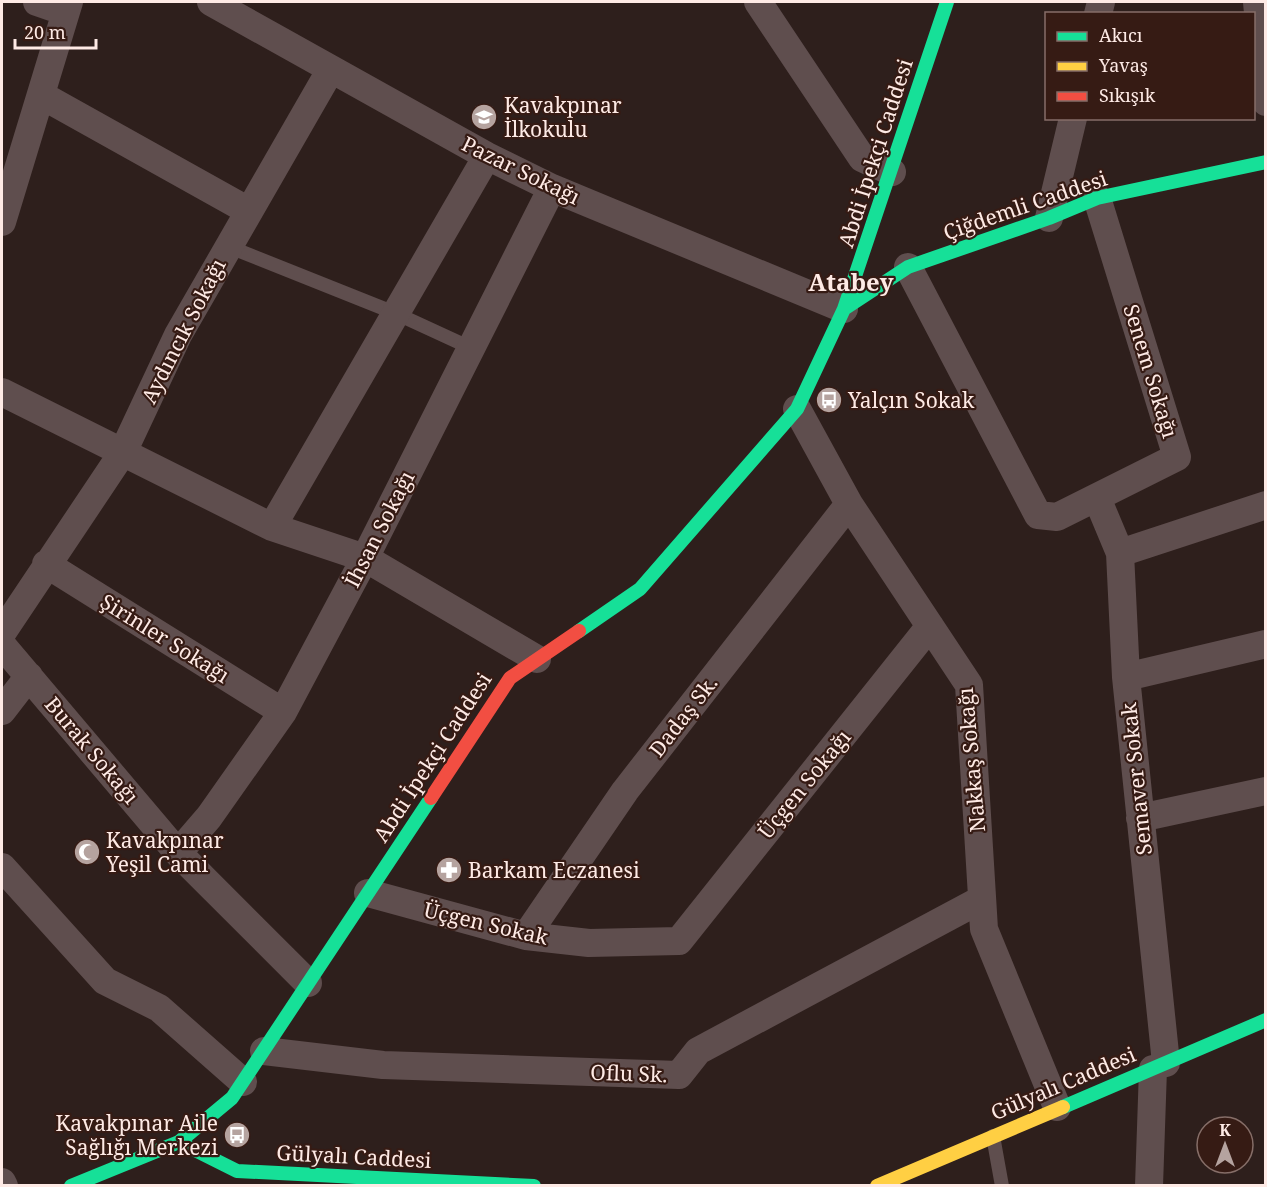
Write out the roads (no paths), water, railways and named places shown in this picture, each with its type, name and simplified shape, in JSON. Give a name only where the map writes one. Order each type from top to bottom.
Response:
[{"type":"main road","name":"Abdi İpekçi Caddesi","points":[[71,1185],[179,1142],[232,1098],[510,678],[640,589],[797,409],[844,309],[892,172],[941,6]]},
{"type":"main road","name":"Çiğdemli Caddesi","points":[[844,309],[908,267],[1049,218],[1097,198],[1266,162]]},
{"type":"main road","name":"Gülyalı Caddesi","points":[[877,1185],[1056,1107],[1266,1020]]},
{"type":"main road","name":"Gülyalı Caddesi","points":[[179,1142],[237,1171],[293,1180],[534,1185]]},
{"type":"main road","points":[[135,1177],[139,1159]]},
{"type":"street","points":[[2,222],[68,7],[37,2]]},
{"type":"street","name":"Pazar Sokağı","points":[[211,2],[487,156],[552,188],[844,309]]},
{"type":"street","points":[[759,2],[862,158],[892,172]]},
{"type":"street","points":[[1257,2],[1266,102]]},
{"type":"street","name":"Aydıncık Sokağı","points":[[123,452],[178,335],[247,210],[331,69]]},
{"type":"street","points":[[41,94],[247,210]]},
{"type":"street","points":[[1049,218],[1073,120]]},
{"type":"street","points":[[272,527],[487,156]]},
{"type":"street","name":"İhsan Sokağı","points":[[178,853],[209,817],[284,712],[365,558],[552,188]]},
{"type":"street","name":"Senem Sokağı","points":[[1097,198],[1177,457],[1098,498]]},
{"type":"street","points":[[908,267],[1038,515],[1057,517],[1098,498]]},
{"type":"street","points":[[2,392],[272,527],[365,558],[537,659]]},
{"type":"street","name":"Nakkaş Sokağı","points":[[797,409],[849,504],[969,685],[984,929],[1056,1107]]},
{"type":"street","points":[[2,633],[123,452]]},
{"type":"street","name":"Semaver Sokak","points":[[1098,498],[1119,554],[1126,677],[1140,818],[1159,1066],[1149,1185]]},
{"type":"street","name":"Dadaş Sk.","points":[[526,936],[625,791],[849,504]]},
{"type":"street","points":[[1119,554],[1266,506]]},
{"type":"street","name":"Şirinler Sokağı","points":[[46,564],[284,712]]},
{"type":"street","name":"Üçgen Sokağı","points":[[679,941],[930,626]]},
{"type":"street","points":[[1126,677],[1266,644]]},
{"type":"street","name":"Burak Sokağı","points":[[2,645],[11,693],[178,853],[308,983]]},
{"type":"street","points":[[1140,818],[1266,791]]},
{"type":"street","points":[[2,867],[105,981],[159,1008],[243,1082]]},
{"type":"street","name":"Üçgen Sokak","points":[[368,893],[526,936],[589,942],[679,941]]},
{"type":"street","name":"Oflu Sk.","points":[[264,1051],[383,1065],[679,1075],[698,1051],[982,899]]},
{"type":"lane","points":[[227,246],[395,313],[471,348]]},
{"type":"lane","points":[[993,1136],[1002,1185]]},
{"type":"place","name":"Kavakpınar İlkokulu","points":[[484,117]]},
{"type":"place","name":"Yalçın Sokak","points":[[829,400]]},
{"type":"place","name":"Kavakpınar Yeşil Cami","points":[[87,852]]},
{"type":"place","name":"Barkam Eczanesi","points":[[449,870]]},
{"type":"place","name":"Kavakpınar Aile Sağlığı Merkezi","points":[[237,1135]]},
{"type":"district","name":"Atabey","points":[[851,281]]}]
